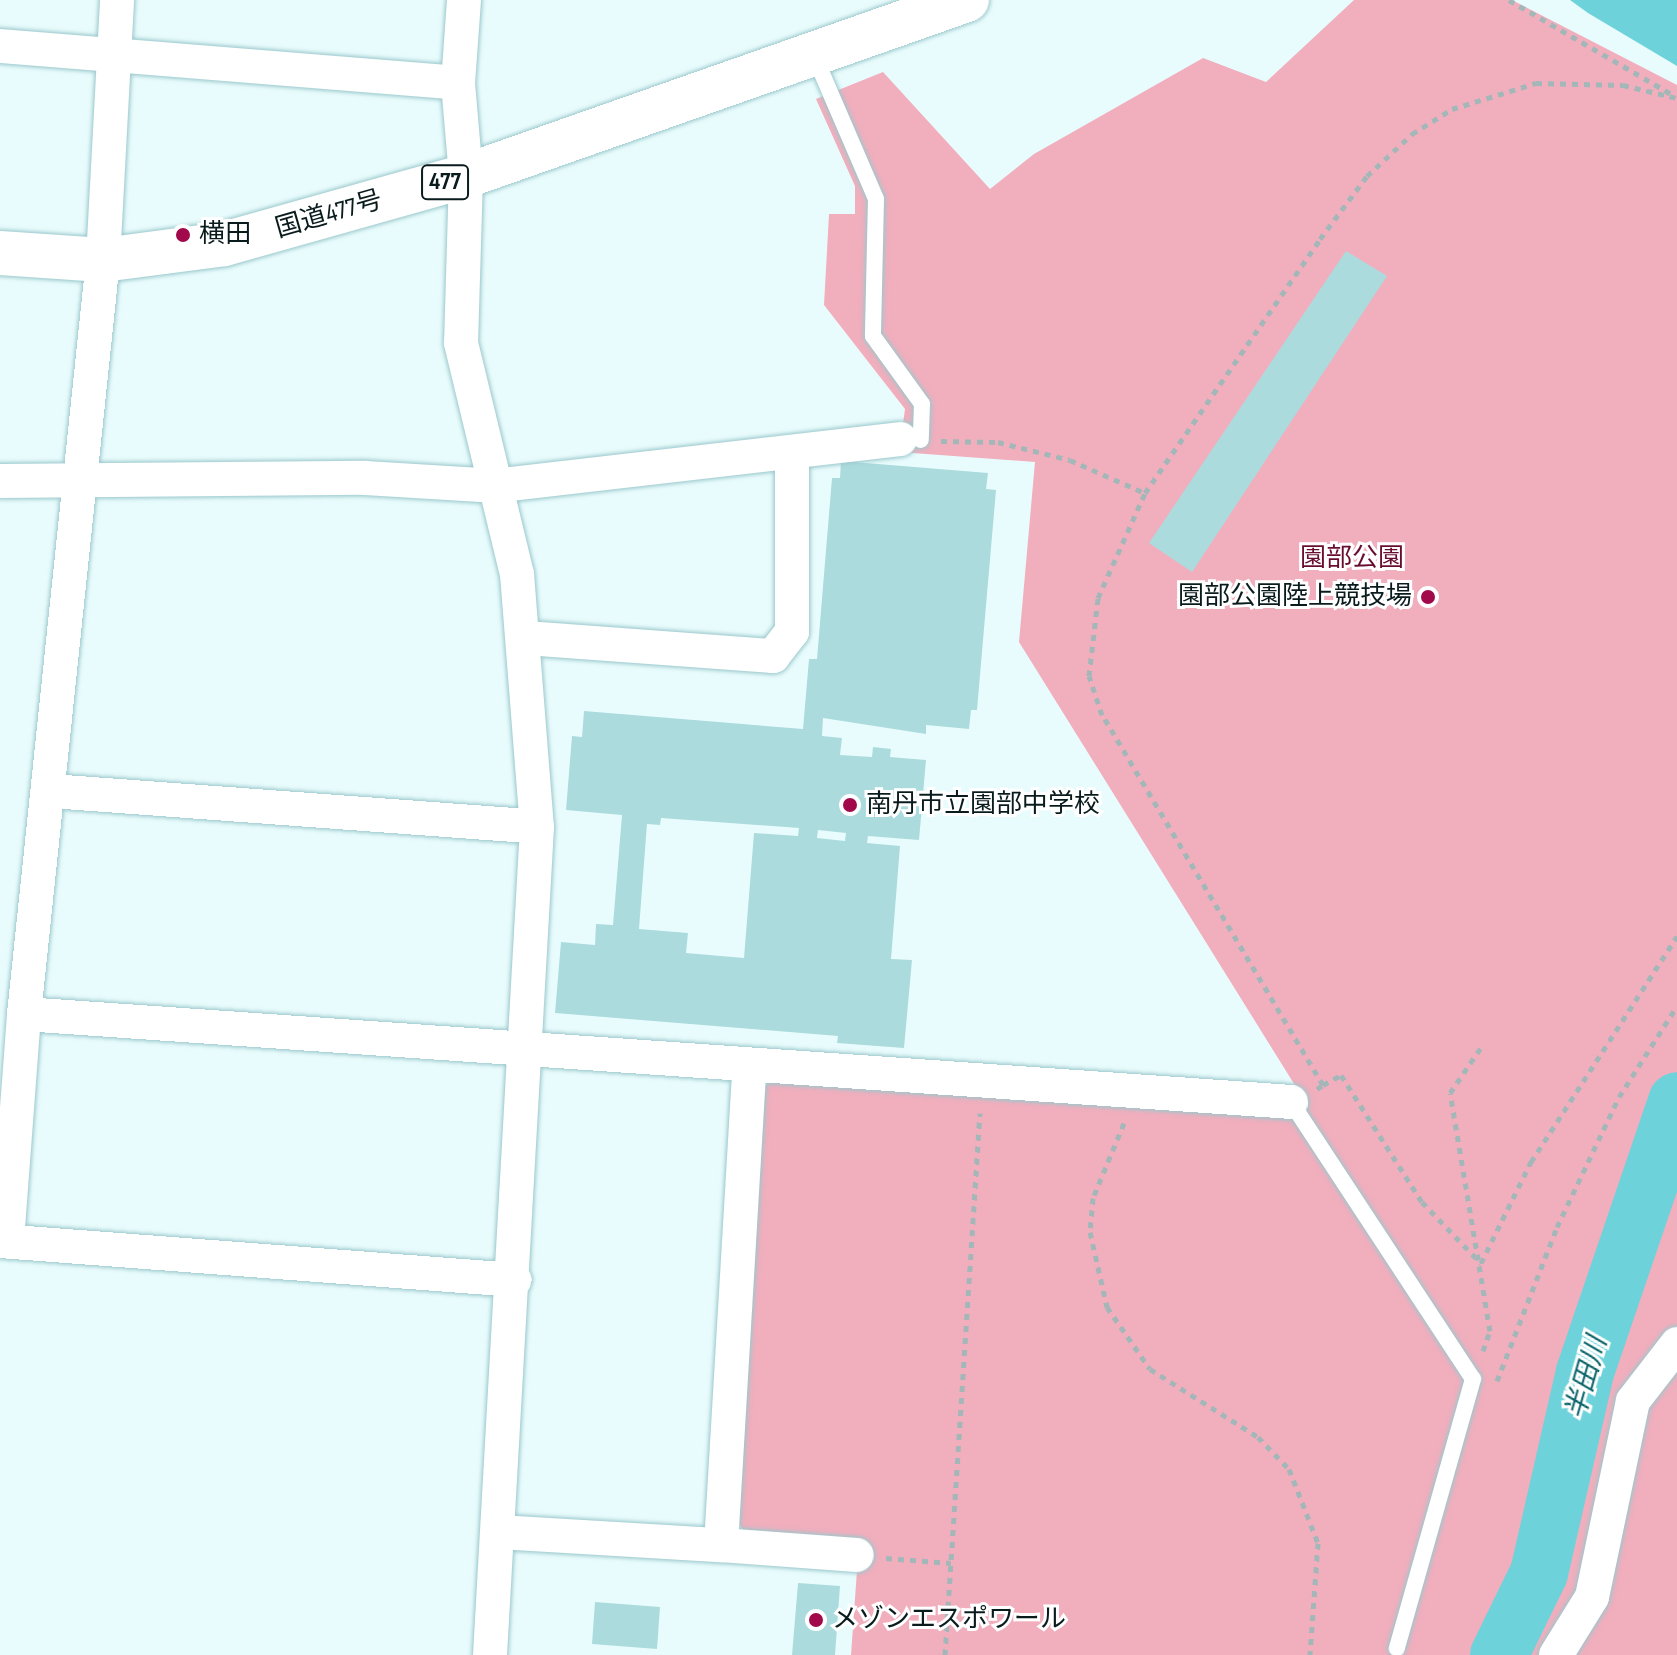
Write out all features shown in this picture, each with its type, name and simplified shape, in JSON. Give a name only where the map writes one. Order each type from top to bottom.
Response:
[{"type":"highway","name":"国道477号","points":[[874,33],[927,0]]},
{"type":"highway","name":"国道477号","points":[[0,253],[103,260],[224,244],[466,176],[967,0]]},
{"type":"street","points":[[117,0],[103,260],[3,1241],[515,1280]]},
{"type":"street","points":[[464,0],[458,83],[466,176],[461,343],[526,638],[537,827],[529,1051],[490,1655]]},
{"type":"street","points":[[0,46],[116,58],[458,83]]},
{"type":"street","points":[[0,481],[79,483],[365,478],[494,486],[910,440]]},
{"type":"street","points":[[526,638],[773,656],[792,632],[792,452]]},
{"type":"street","points":[[51,791],[537,827]]},
{"type":"street","points":[[24,1014],[749,1068],[1291,1102]]},
{"type":"street","points":[[721,1545],[749,1068]]},
{"type":"street","points":[[1556,1655],[1592,1597],[1633,1401],[1677,1344]]},
{"type":"street","points":[[499,1532],[857,1555]]},
{"type":"lane","points":[[814,54],[876,199],[873,336],[922,404],[910,440]]},
{"type":"lane","points":[[1291,1102],[1473,1379],[1401,1653]]},
{"type":"path","points":[[1509,0],[1677,98]]},
{"type":"path","points":[[1323,1085],[1120,748],[1089,676],[1098,598],[1145,493],[1320,239],[1367,176],[1412,134],[1452,109],[1536,83],[1623,85],[1677,98]]},
{"type":"path","points":[[910,440],[998,442],[1070,460],[1145,493]]},
{"type":"path","points":[[1481,1263],[1531,1162],[1677,936]]},
{"type":"path","points":[[1484,1043],[1450,1093],[1490,1331],[1473,1379],[1496,1385],[1557,1227],[1619,1097],[1677,1006]]},
{"type":"path","points":[[1291,1102],[1341,1075],[1422,1202],[1481,1263]]},
{"type":"path","points":[[945,1655],[983,1083]]},
{"type":"path","points":[[1139,1094],[1102,1164],[1093,1198],[1090,1232],[1107,1307],[1150,1369],[1258,1437],[1289,1469],[1318,1543],[1310,1655]]},
{"type":"path","points":[[857,1555],[951,1563]]},
{"type":"green space","name":"園部公園","points":[[1354,0],[1512,0],[1677,85],[1677,1655],[851,1655],[859,1542],[746,1534],[737,1521],[760,1089],[775,1079],[1306,1103],[1019,642],[1035,462],[899,452],[905,409],[824,305],[829,214],[855,214],[855,186],[816,99],[883,72],[990,189],[1034,154],[1203,58],[1266,82]]},
{"type":"water","points":[[1570,0],[1677,0],[1677,66],[1588,13]]},
{"type":"building","points":[[1346,251],[1387,276],[1192,572],[1149,543]]},
{"type":"building","points":[[841,461],[988,473],[986,489],[996,490],[977,710],[971,710],[969,729],[926,725],[926,734],[823,718],[822,736],[842,738],[840,755],[872,757],[873,747],[891,749],[890,757],[926,760],[919,840],[868,836],[867,843],[900,846],[891,959],[912,960],[904,1048],[837,1043],[838,1036],[555,1013],[561,942],[595,945],[596,924],[613,925],[622,815],[566,810],[572,736],[582,737],[584,711],[803,729],[809,659],[817,659],[832,478],[840,478]],"holes":[[[661,818],[799,828],[798,836],[754,833],[744,958],[686,953],[688,933],[639,929],[647,824],[660,825]],[[818,830],[846,833],[845,841],[817,838]]]},
{"type":"building","name":"メゾンエスポワール","points":[[798,1583],[840,1586],[835,1655],[792,1655]]},
{"type":"building","points":[[595,1602],[660,1607],[657,1649],[592,1644]]},
{"type":"waterway","name":"半田川","points":[[1499,1655],[1539,1573],[1585,1372],[1677,1101]]},
{"type":"place","name":"横田","points":[[183,235]]},
{"type":"place","name":"園部公園陸上競技場","points":[[1428,597]]},
{"type":"place","name":"南丹市立園部中学校","points":[[850,805]]},
{"type":"place","name":"メゾンエスポワール","points":[[816,1620]]}]
